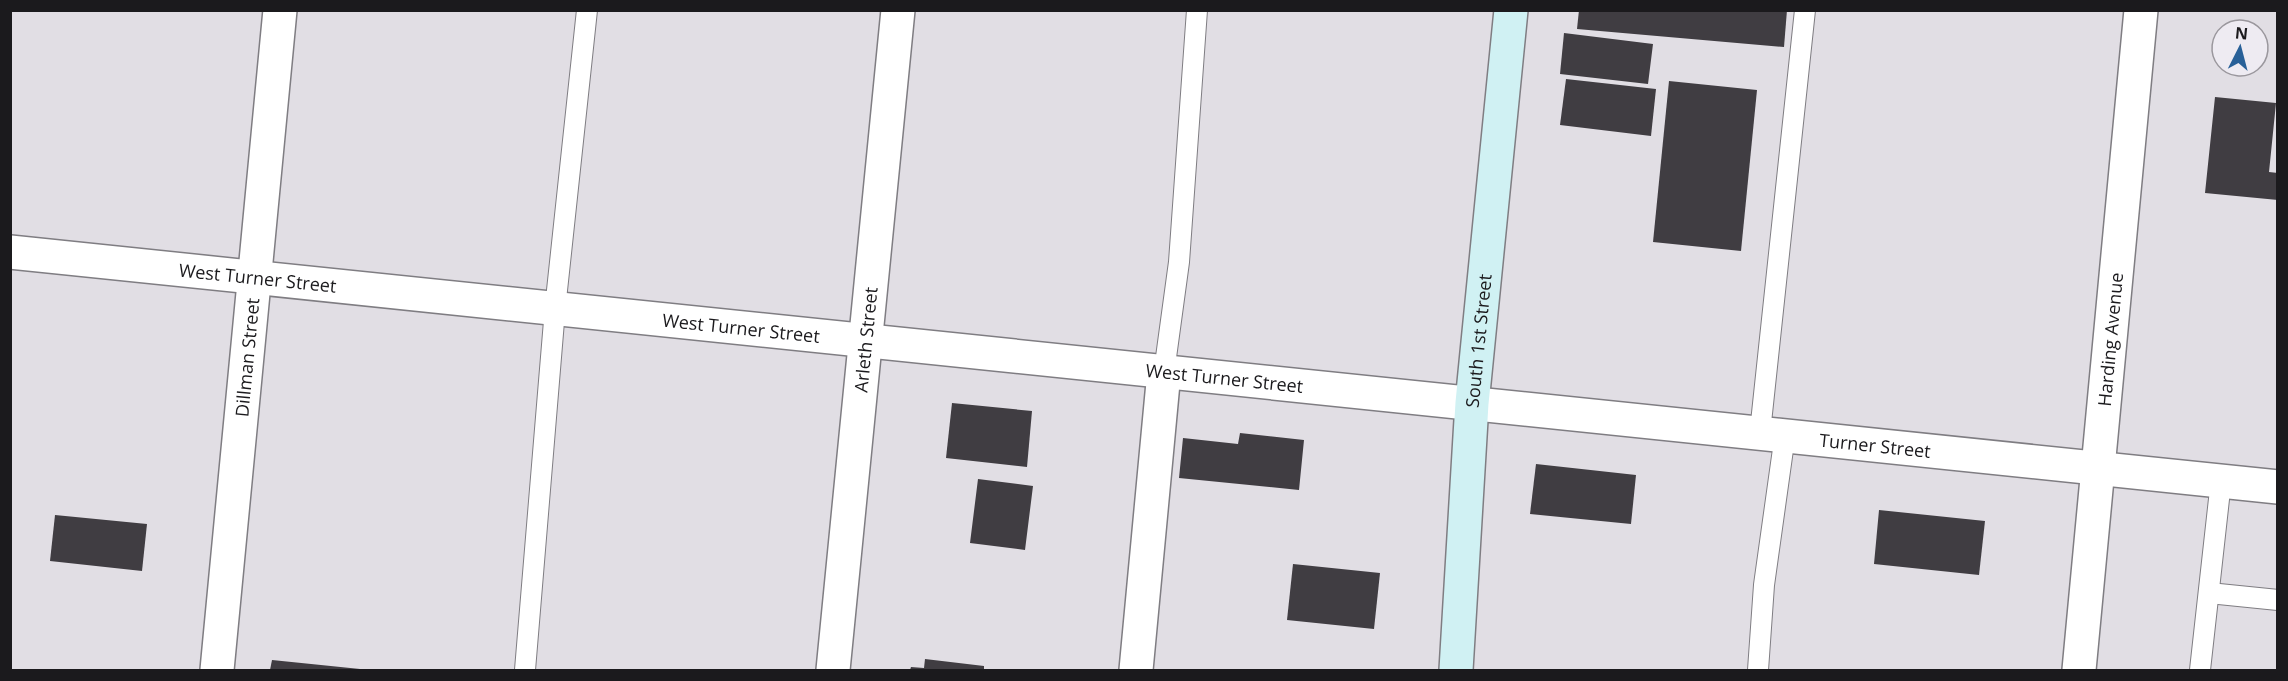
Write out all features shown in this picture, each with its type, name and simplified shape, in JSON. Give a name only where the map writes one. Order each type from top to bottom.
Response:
[{"type":"street","name":"Dillman Street","points":[[217,670],[280,10]]},
{"type":"street","name":"Arleth Street","points":[[833,670],[898,10]]},
{"type":"street","name":"South 1st Street","points":[[1456,670],[1472,403],[1511,10]]},
{"type":"street","name":"Harding Avenue","points":[[2079,670],[2141,10]]},
{"type":"street","name":"West Turner Street","points":[[10,252],[1472,403]]},
{"type":"street","points":[[1136,670],[1164,372]]},
{"type":"street","name":"Turner Street","points":[[1472,403],[2277,487]]},
{"type":"lane","points":[[525,670],[555,309],[587,10]]},
{"type":"lane","points":[[1164,372],[1179,262],[1197,10]]},
{"type":"lane","points":[[1758,670],[1773,433],[1805,10]]},
{"type":"lane","points":[[2200,670],[2221,481]]},
{"type":"lane","points":[[2209,593],[2277,600]]},
{"type":"building","points":[[1579,10],[1787,10],[1784,47],[1577,29]]},
{"type":"building","points":[[1564,33],[1653,44],[1648,84],[1560,74]]},
{"type":"building","points":[[1566,79],[1656,89],[1651,136],[1560,125]]},
{"type":"building","points":[[1669,81],[1757,90],[1741,251],[1653,242]]},
{"type":"building","points":[[2215,97],[2276,103],[2269,172],[2278,173],[2278,200],[2205,193]]},
{"type":"building","points":[[952,403],[1032,411],[1027,467],[946,458]]},
{"type":"building","points":[[1240,433],[1304,440],[1299,490],[1179,478],[1183,438],[1238,444]]},
{"type":"building","points":[[1536,464],[1636,475],[1631,524],[1530,514]]},
{"type":"building","points":[[978,479],[1033,486],[1025,550],[970,543]]},
{"type":"building","points":[[1879,510],[1985,521],[1979,575],[1874,564]]},
{"type":"building","points":[[55,515],[147,524],[142,571],[50,561]]},
{"type":"building","points":[[1293,564],[1380,573],[1374,629],[1287,620]]},
{"type":"building","points":[[925,659],[984,666],[984,670],[910,670],[911,667],[924,668]]},
{"type":"building","points":[[272,660],[360,669],[360,670],[270,670]]}]
